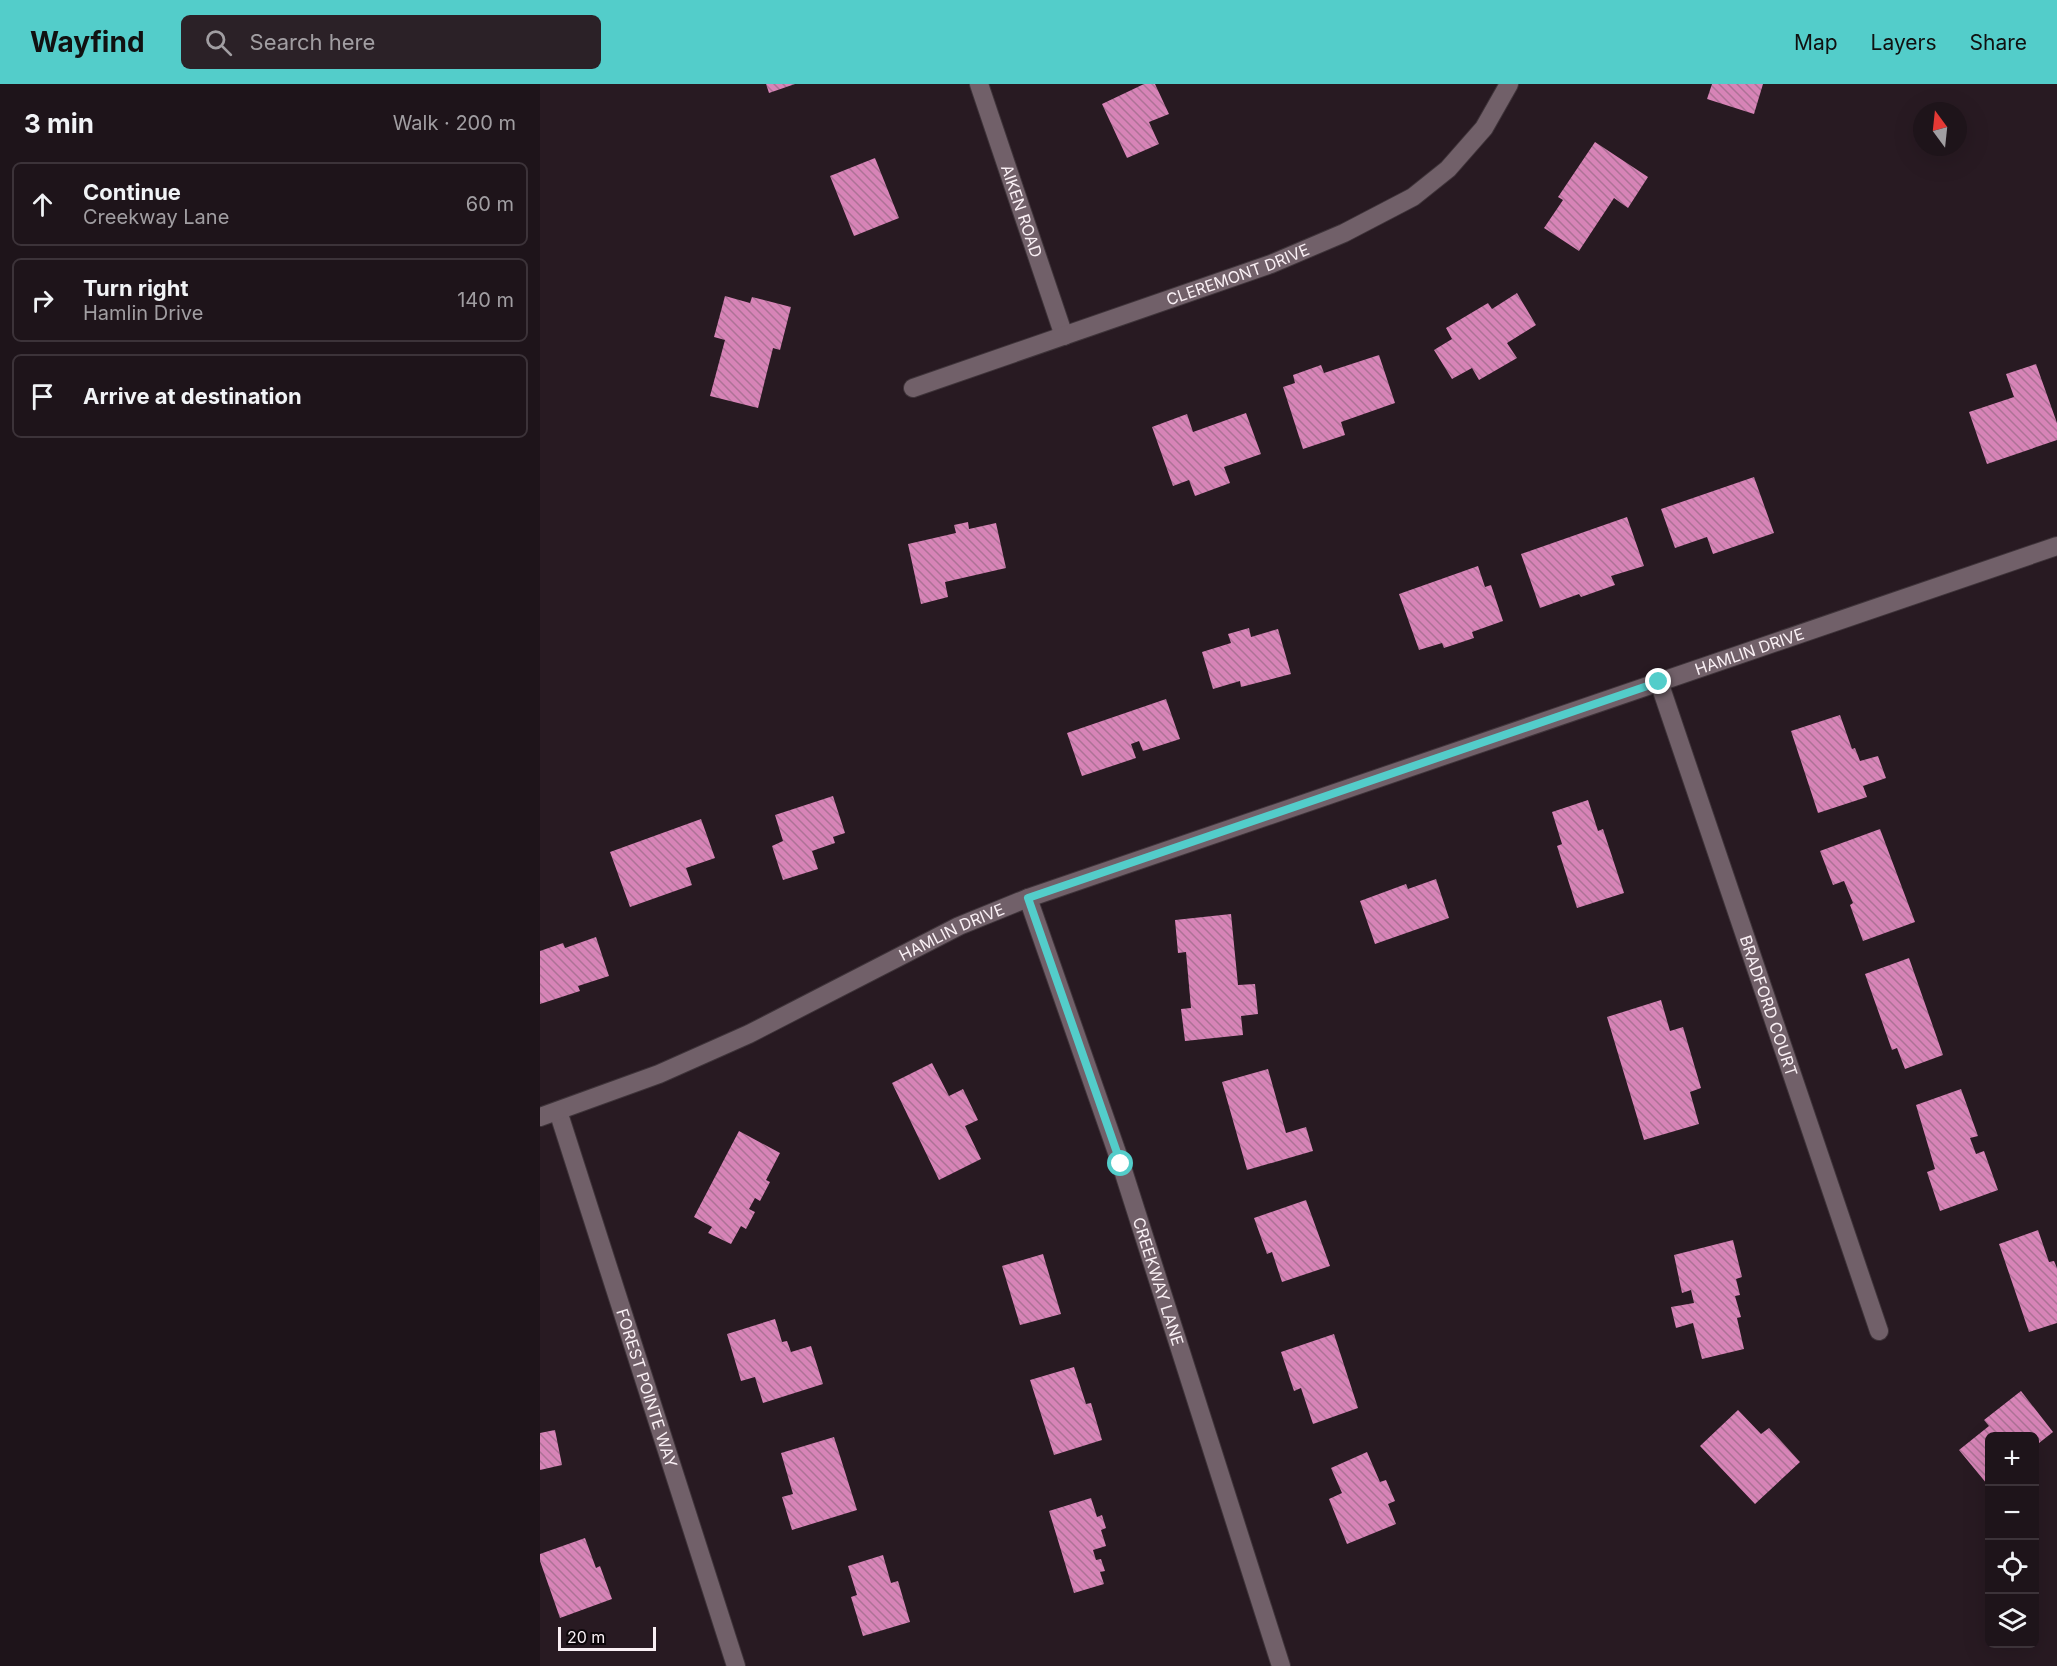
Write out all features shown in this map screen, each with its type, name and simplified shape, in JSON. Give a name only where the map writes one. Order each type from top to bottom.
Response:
[{"type":"street","name":"AIKEN ROAD","points":[[980,84],[1064,336]]},
{"type":"street","name":"CLEREMONT DRIVE","points":[[913,388],[1271,264],[1344,233],[1413,197],[1448,169],[1484,128],[1509,84]]},
{"type":"street","name":"HAMLIN DRIVE","points":[[540,1117],[659,1074],[749,1034],[959,927],[1028,898],[2057,546]]},
{"type":"street","name":"BRADFORD COURT","points":[[1659,682],[1879,1331]]},
{"type":"street","name":"CREEKWAY LANE","points":[[1028,898],[1121,1164],[1281,1666]]},
{"type":"street","name":"FOREST POINTE WAY","points":[[558,1111],[736,1666]]},
{"type":"building","points":[[766,84],[795,84],[769,93]]},
{"type":"building","points":[[1144,84],[1155,84],[1169,114],[1149,122],[1159,144],[1127,158],[1102,104]]},
{"type":"building","points":[[1712,84],[1763,84],[1754,114],[1707,99]]},
{"type":"building","points":[[1595,142],[1648,177],[1628,208],[1614,198],[1579,251],[1544,228],[1563,200],[1558,197]]},
{"type":"building","points":[[875,158],[899,218],[854,236],[830,176]]},
{"type":"building","points":[[1517,293],[1536,325],[1507,343],[1517,358],[1479,380],[1472,368],[1452,379],[1434,350],[1452,339],[1446,328],[1488,303],[1492,309]]},
{"type":"building","points":[[725,296],[750,303],[752,297],[791,307],[780,350],[773,348],[758,408],[710,396],[725,340],[714,337]]},
{"type":"building","points":[[1379,355],[1395,403],[1341,422],[1345,435],[1303,449],[1283,387],[1295,383],[1293,375],[1321,365],[1324,373]]},
{"type":"building","points":[[2036,364],[2057,423],[2057,440],[1987,464],[1969,412],[2014,397],[2006,374]]},
{"type":"building","points":[[1246,413],[1261,454],[1224,467],[1230,483],[1195,496],[1189,480],[1173,486],[1152,427],[1187,414],[1193,432]]},
{"type":"building","points":[[1754,477],[1774,533],[1713,554],[1707,537],[1675,548],[1661,509]]},
{"type":"building","points":[[1627,517],[1644,566],[1611,576],[1615,585],[1581,597],[1579,594],[1540,608],[1521,554]]},
{"type":"building","points":[[968,522],[969,529],[996,523],[1006,568],[945,582],[948,597],[921,604],[908,544],[956,533],[954,525]]},
{"type":"building","points":[[1478,566],[1485,587],[1491,585],[1503,621],[1472,632],[1474,638],[1444,648],[1442,643],[1419,650],[1399,594]]},
{"type":"building","points":[[1249,628],[1251,637],[1278,629],[1291,674],[1241,687],[1240,681],[1213,689],[1202,652],[1231,643],[1228,634]]},
{"type":"building","points":[[1166,699],[1180,739],[1143,751],[1139,741],[1131,744],[1136,758],[1082,776],[1067,733]]},
{"type":"building","points":[[1840,715],[1852,749],[1855,748],[1860,761],[1878,756],[1886,778],[1863,786],[1867,797],[1818,813],[1791,731]]},
{"type":"building","points":[[833,796],[845,833],[833,837],[835,843],[812,851],[818,869],[783,880],[772,846],[783,841],[775,815]]},
{"type":"building","points":[[1588,800],[1598,831],[1603,829],[1624,893],[1577,908],[1557,846],[1562,844],[1552,812]]},
{"type":"building","points":[[701,819],[715,858],[686,868],[692,885],[630,907],[610,852]]},
{"type":"building","points":[[1880,829],[1915,922],[1863,941],[1850,905],[1853,903],[1844,881],[1833,885],[1820,851]]},
{"type":"building","points":[[1436,879],[1449,918],[1375,944],[1360,901],[1406,884],[1408,889]]},
{"type":"building","points":[[1231,914],[1238,985],[1255,984],[1258,1014],[1241,1016],[1243,1035],[1185,1041],[1181,1009],[1191,1008],[1186,952],[1178,953],[1175,920]]},
{"type":"building","points":[[596,937],[609,976],[578,986],[580,991],[540,1004],[540,951],[563,943],[565,948]]},
{"type":"building","points":[[1909,958],[1943,1055],[1905,1069],[1897,1048],[1892,1050],[1865,974]]},
{"type":"building","points":[[1661,1000],[1670,1031],[1683,1027],[1701,1088],[1690,1092],[1699,1124],[1644,1140],[1607,1017]]},
{"type":"building","points":[[932,1063],[949,1096],[963,1089],[978,1120],[965,1126],[981,1159],[939,1180],[892,1083]]},
{"type":"building","points":[[1268,1069],[1286,1133],[1306,1127],[1313,1151],[1247,1170],[1222,1082]]},
{"type":"building","points":[[1961,1089],[1978,1136],[1970,1138],[1976,1154],[1984,1151],[1998,1190],[1940,1211],[1927,1172],[1935,1169],[1916,1105]]},
{"type":"building","points":[[739,1131],[780,1153],[766,1180],[770,1182],[760,1201],[755,1198],[749,1209],[755,1212],[746,1229],[741,1226],[731,1244],[708,1233],[712,1227],[694,1217]]},
{"type":"building","points":[[1306,1200],[1330,1266],[1282,1282],[1272,1252],[1267,1254],[1254,1218]]},
{"type":"building","points":[[2038,1230],[2049,1262],[2054,1261],[2057,1268],[2057,1323],[2029,1332],[1999,1244]]},
{"type":"building","points":[[1733,1240],[1742,1277],[1736,1279],[1740,1295],[1735,1296],[1741,1317],[1737,1318],[1744,1349],[1702,1359],[1693,1323],[1676,1328],[1671,1307],[1694,1303],[1691,1290],[1682,1293],[1674,1255]]},
{"type":"building","points":[[1043,1254],[1061,1314],[1020,1325],[1002,1266]]},
{"type":"building","points":[[775,1319],[782,1342],[787,1341],[791,1352],[811,1346],[823,1384],[763,1403],[755,1377],[741,1381],[727,1334]]},
{"type":"building","points":[[1334,1334],[1358,1408],[1313,1424],[1301,1388],[1294,1391],[1281,1352]]},
{"type":"building","points":[[1074,1367],[1086,1404],[1091,1403],[1102,1440],[1054,1455],[1030,1380]]},
{"type":"building","points":[[2021,1391],[2053,1432],[2039,1443],[2039,1432],[1985,1432],[1985,1482],[1959,1450],[1989,1426],[1984,1420]]},
{"type":"building","points":[[1738,1410],[1761,1434],[1769,1428],[1800,1462],[1755,1504],[1700,1446]]},
{"type":"building","points":[[555,1430],[562,1465],[540,1470],[540,1433]]},
{"type":"building","points":[[834,1437],[857,1510],[792,1530],[782,1497],[793,1494],[781,1453]]},
{"type":"building","points":[[1367,1452],[1380,1482],[1386,1480],[1395,1501],[1388,1504],[1396,1524],[1347,1544],[1329,1499],[1342,1493],[1331,1468]]},
{"type":"building","points":[[1091,1498],[1097,1517],[1102,1515],[1106,1528],[1101,1530],[1106,1546],[1093,1550],[1096,1560],[1101,1559],[1105,1571],[1100,1572],[1104,1584],[1074,1593],[1049,1511]]},
{"type":"building","points":[[585,1538],[596,1568],[600,1566],[612,1599],[560,1618],[540,1561],[540,1554]]},
{"type":"building","points":[[883,1555],[891,1583],[898,1581],[910,1622],[863,1636],[851,1597],[857,1595],[848,1566]]},
{"type":"route","points":[[1121,1164],[1028,898],[1659,682]]}]
